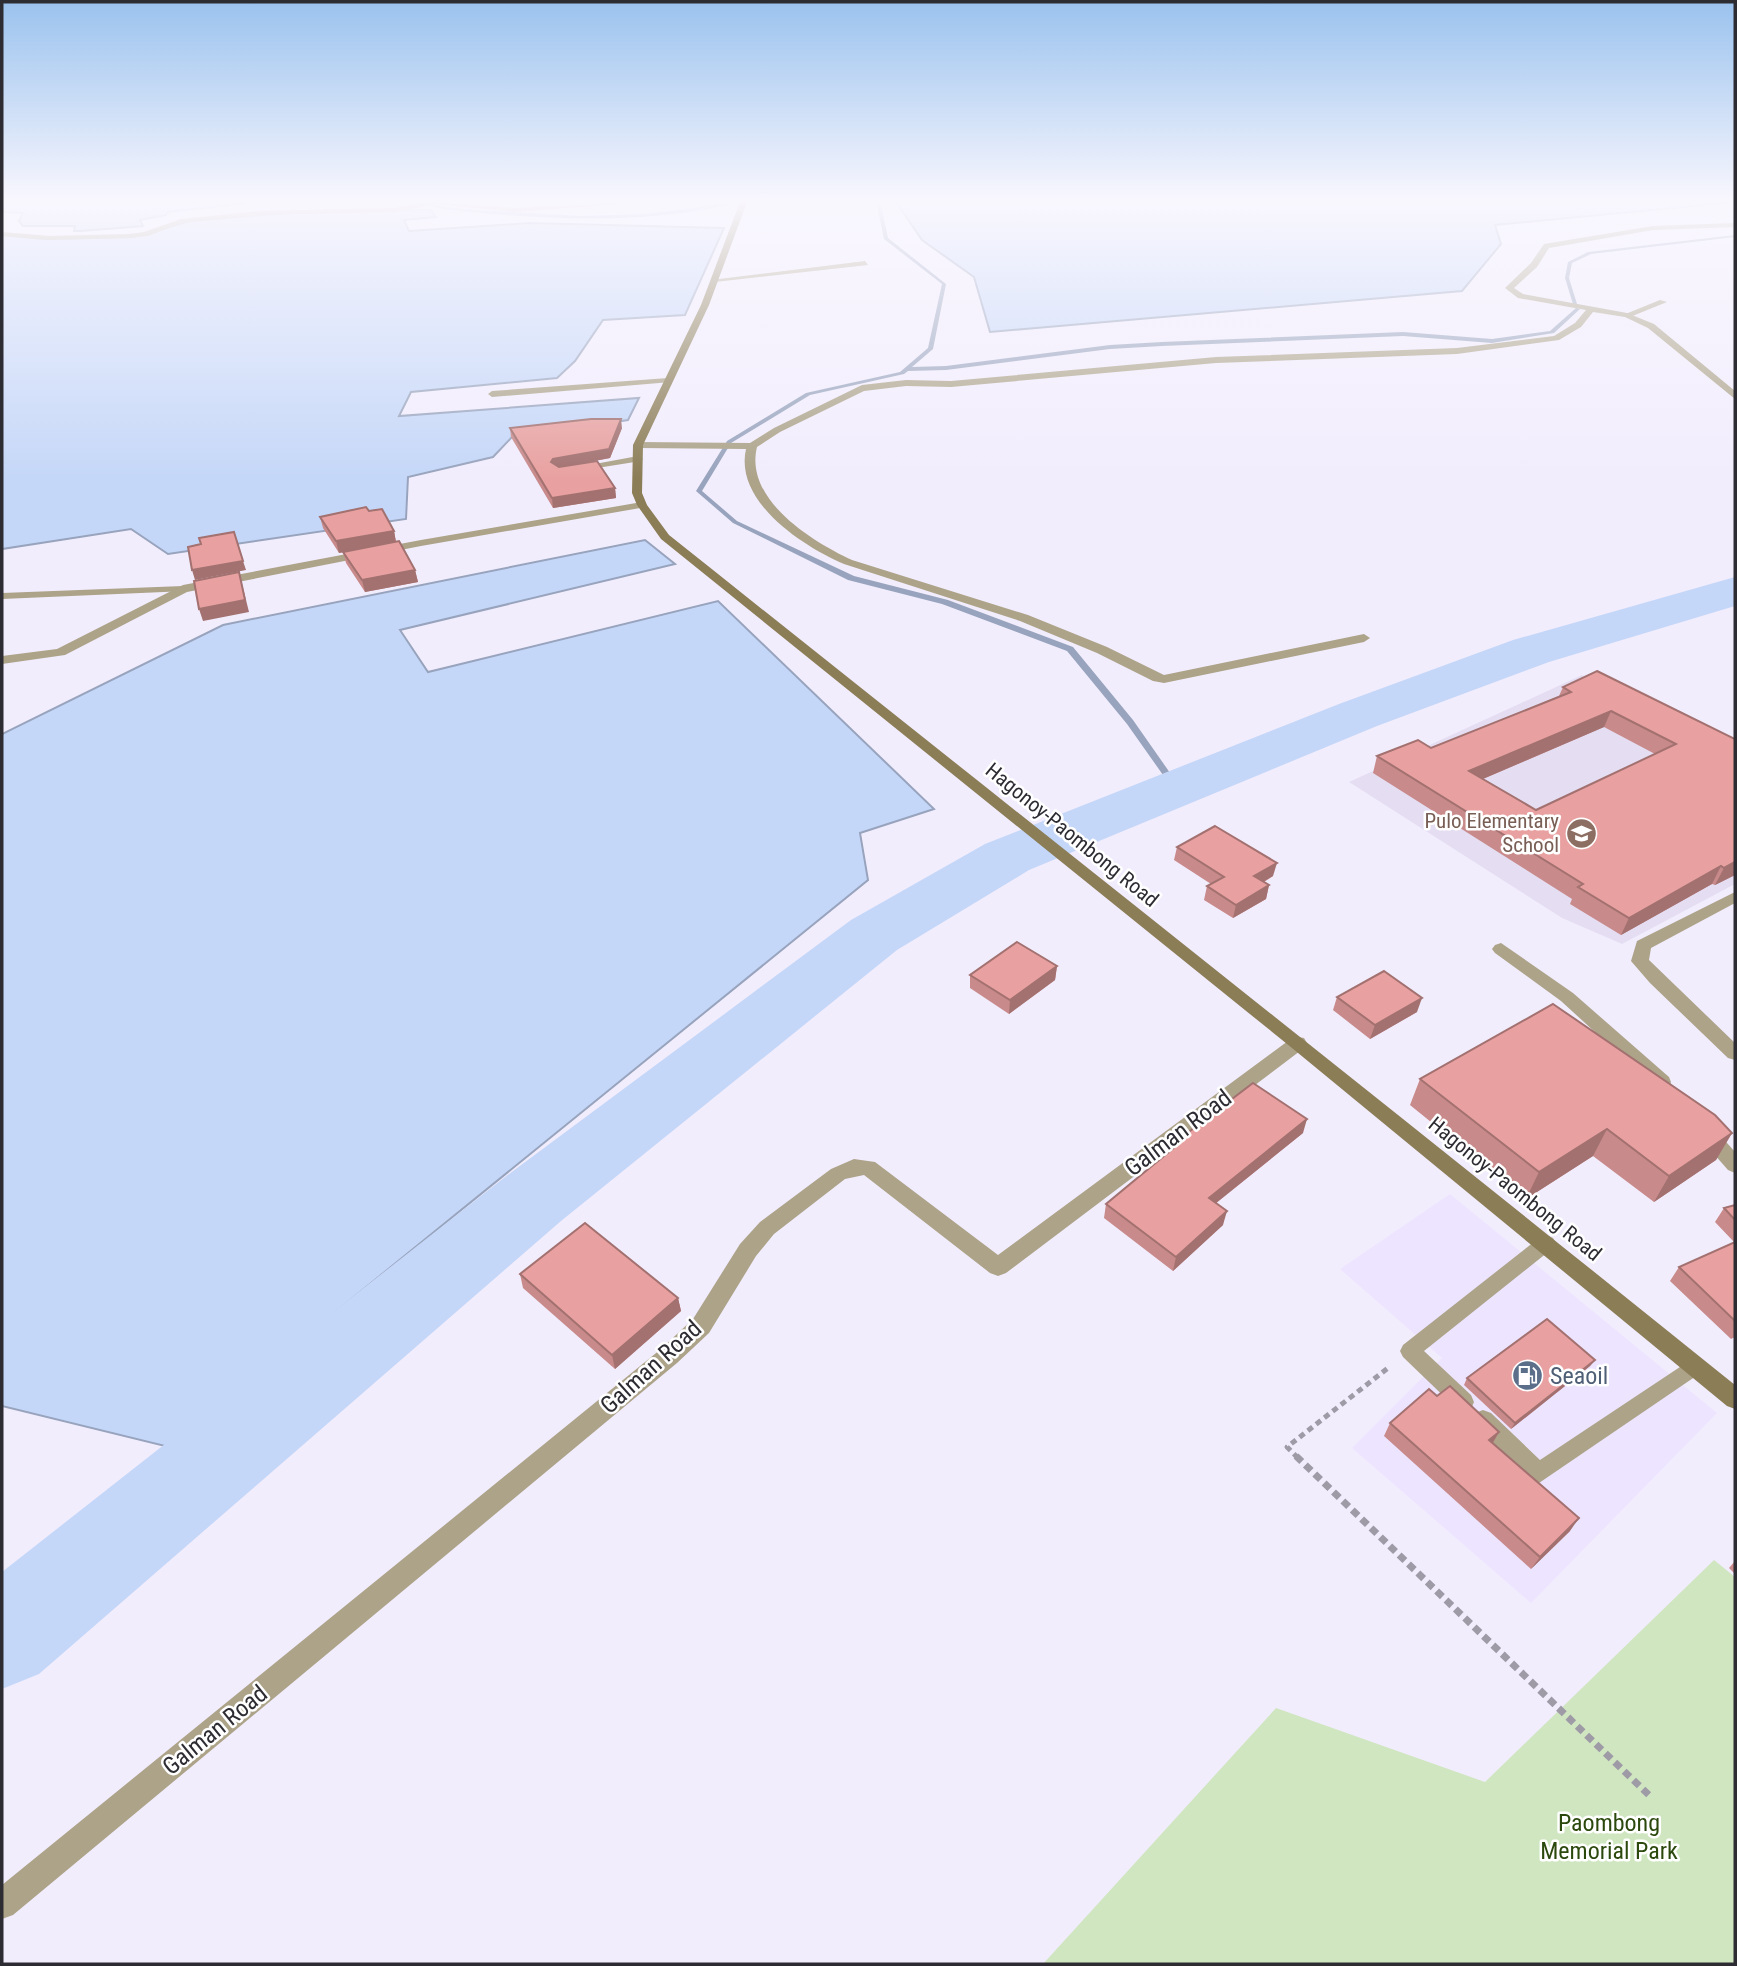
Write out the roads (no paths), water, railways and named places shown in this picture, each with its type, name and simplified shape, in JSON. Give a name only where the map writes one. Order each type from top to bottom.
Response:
[{"type":"main road","name":"Hagonoy-Paombong Road","points":[[709,294],[638,445],[637,493],[642,505],[665,537],[1298,1043],[1735,1399]]},
{"type":"street","points":[[1516,294],[1627,315],[1651,326],[1735,396]]},
{"type":"street","points":[[638,445],[752,446],[777,430],[862,387],[906,383],[951,384],[1229,360],[1457,351],[1556,338],[1578,325],[1591,309]]},
{"type":"street","points":[[752,446],[751,465],[762,496],[784,524],[821,550],[848,562],[1024,618],[1101,650],[1158,678],[1164,679],[1364,638]]},
{"type":"street","points":[[2,660],[60,652],[183,589],[421,543],[642,505]]},
{"type":"street","points":[[1735,897],[1643,945],[1640,961],[1735,1053]]},
{"type":"street","points":[[1501,949],[1567,997],[1677,1098]]},
{"type":"street","name":"Galman Road","points":[[2,1904],[669,1356],[701,1326],[748,1250],[767,1228],[838,1174],[854,1167],[868,1167],[998,1267],[1298,1043]]},
{"type":"street","points":[[1693,1117],[1735,1165]]},
{"type":"lane","points":[[1627,315],[1663,302]]},
{"type":"lane","points":[[492,394],[668,380]]},
{"type":"lane","points":[[573,469],[638,458]]},
{"type":"lane","points":[[2,596],[183,589]]},
{"type":"lane","points":[[1546,1244],[1410,1351],[1539,1474],[1695,1366]]},
{"type":"water","points":[[2,294],[695,294],[685,315],[603,320],[575,361],[557,378],[411,392],[399,416],[639,398],[628,420],[512,437],[493,457],[408,477],[406,519],[168,554],[131,529],[2,549]]},
{"type":"water","points":[[979,294],[1430,294],[990,332]]},
{"type":"water","points":[[645,540],[675,564],[400,630],[428,672],[718,601],[934,809],[860,833],[868,880],[169,1447],[2,1406],[2,734],[223,625]]},
{"type":"waterway","points":[[942,294],[930,349],[902,373],[808,394],[729,442],[699,491],[735,522],[851,578],[945,602],[1070,649],[1130,722],[1178,790]]},
{"type":"waterway","points":[[1572,294],[1575,304]]},
{"type":"waterway","points":[[907,369],[946,368],[1110,347],[1162,344],[1403,334],[1492,341],[1552,332],[1578,309]]},
{"type":"waterway","points":[[2,1637],[533,1199],[874,935],[1007,857],[1358,715],[1531,651],[1735,591]]},
{"type":"place","name":"Pulo Elementary School","points":[[1582,833]]},
{"type":"place","name":"Seaoil","points":[[1527,1376]]},
{"type":"park label","name":"Paombong Memorial Park","points":[[1609,1837]]}]
